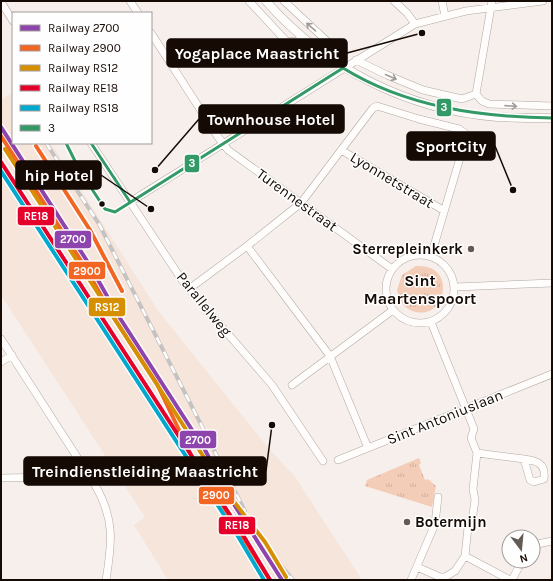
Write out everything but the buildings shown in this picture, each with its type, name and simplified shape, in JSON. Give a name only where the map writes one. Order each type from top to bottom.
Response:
[{"type":"street","points":[[130,1],[137,12]]},
{"type":"street","points":[[249,1],[287,42],[305,40]]},
{"type":"street","points":[[266,1],[305,40],[343,68],[360,78],[402,96],[444,109],[497,117],[552,118]]},
{"type":"street","points":[[284,1],[329,43],[328,57]]},
{"type":"street","points":[[394,1],[407,13],[415,24]]},
{"type":"street","points":[[442,1],[445,16]]},
{"type":"street","points":[[130,202],[415,24],[491,4],[543,1]]},
{"type":"street","points":[[3,2],[12,19]]},
{"type":"street","points":[[476,94],[491,4]]},
{"type":"street","name":"Turennestraat","points":[[152,35],[228,150],[392,269]]},
{"type":"street","points":[[356,60],[423,90],[462,99],[476,94]]},
{"type":"street","points":[[476,94],[482,101],[489,104],[552,106]]},
{"type":"street","points":[[189,289],[248,246],[301,204],[373,108],[377,106],[419,119],[460,129],[464,133],[465,142],[443,210],[431,256]]},
{"type":"street","name":"Parallelweg","points":[[92,144],[189,289],[272,385],[323,461]]},
{"type":"street","name":"Lyonnetstraat","points":[[341,150],[443,210]]},
{"type":"street","points":[[248,246],[330,356],[368,448]]},
{"type":"street","points":[[420,254],[431,256],[442,262],[450,270],[455,287],[453,300],[449,308],[439,318],[431,322],[412,322],[403,319],[392,310],[388,300],[386,290],[387,279],[392,269],[400,261],[409,256],[420,254]]},
{"type":"street","points":[[455,287],[552,283]]},
{"type":"street","points":[[292,385],[392,310]]},
{"type":"street","points":[[417,567],[440,577],[445,577],[455,571],[465,556],[468,527],[472,521],[475,500],[473,489],[477,454],[471,438],[474,429],[431,322]]},
{"type":"street","points":[[1,339],[100,493],[110,520],[111,548],[106,580]]},
{"type":"street","points":[[1,362],[12,355]]},
{"type":"street","name":"Sint Antoniuslaan","points":[[338,460],[552,374]]},
{"type":"street","points":[[477,454],[524,459]]},
{"type":"street","points":[[1,478],[55,477],[64,475],[81,463]]},
{"type":"street","points":[[411,580],[435,524],[438,496]]},
{"type":"street","points":[[541,543],[552,541]]},
{"type":"street","points":[[465,556],[511,580],[517,569]]},
{"type":"shaded area","points":[[12,93],[12,144],[52,144],[159,312],[269,449],[295,477],[362,580],[168,580],[134,525],[145,517],[1,295],[1,100]]},
{"type":"green space","points":[[416,266],[430,268],[439,274],[443,283],[443,293],[439,302],[432,309],[422,313],[410,310],[405,306],[400,299],[397,290],[402,275]]},
{"type":"green space","points":[[419,458],[421,463],[419,465],[425,480],[428,479],[436,486],[432,507],[365,486],[367,480]]},
{"type":"railway","points":[[47,144],[99,224],[245,511]]},
{"type":"railway","points":[[219,478],[240,519]]},
{"type":"railway","points":[[239,514],[293,580]]},
{"type":"rail line","name":"2700","points":[[1,127],[89,264],[116,312],[205,450],[235,506],[282,580]]},
{"type":"rail line","name":"2900","points":[[1,136],[85,267],[112,315],[157,384],[192,457],[270,580]]},
{"type":"rail line","name":"2900","points":[[36,146],[90,230],[122,291]]},
{"type":"rail line","name":"RS12","points":[[5,149],[225,490],[265,542],[286,577]]},
{"type":"rail line","name":"RE18","points":[[1,162],[243,535],[270,580]]},
{"type":"rail line","name":"RS18","points":[[1,171],[239,538],[264,580]]},
{"type":"transit line","name":"3","points":[[343,68],[367,81],[418,101],[471,112],[552,118]]},
{"type":"transit line","name":"3","points":[[66,144],[80,171],[105,209],[115,212],[343,68]]},
{"type":"transit line","name":"3","points":[[92,144],[130,202]]},
{"type":"place","name":"Yogaplace Maastricht","points":[[422,33]]},
{"type":"place","name":"Townhouse Hotel","points":[[155,170]]},
{"type":"place","name":"SportCity","points":[[513,190]]},
{"type":"place","name":"hip Hotel","points":[[151,209]]},
{"type":"place","name":"Sterrepleinkerk","points":[[471,249]]},
{"type":"place","name":"Treindienstleiding Maastricht","points":[[272,425]]},
{"type":"place","name":"Botermijn","points":[[407,522]]},
{"type":"district","name":"Sint Maartenspoort","points":[[420,289]]}]
